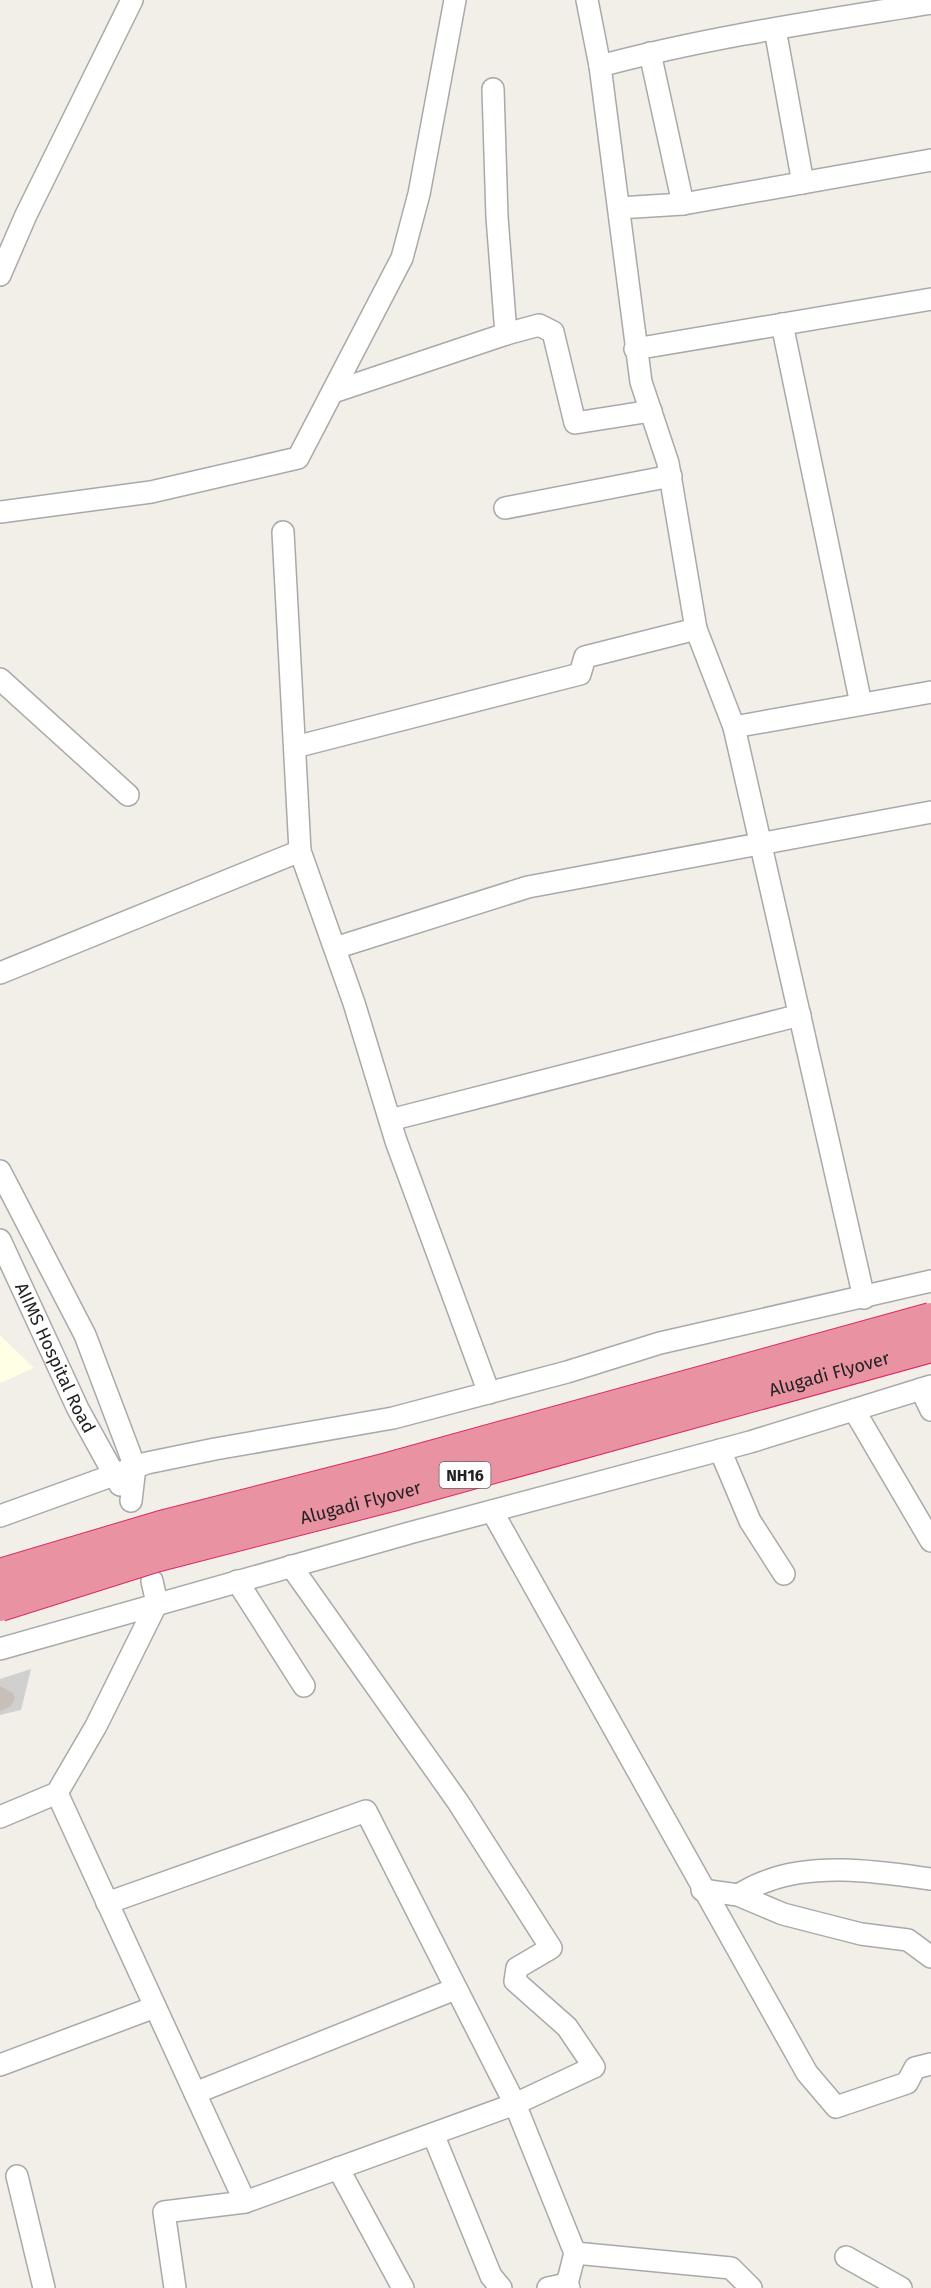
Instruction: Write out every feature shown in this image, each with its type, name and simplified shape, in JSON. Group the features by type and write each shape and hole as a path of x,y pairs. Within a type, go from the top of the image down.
{"highway":[{"name":"Alugadi Flyover","path":"0,1575 161,1527 384,1470 931,1319"},
{"name":"Alugadi Flyover","path":"0,1605 155,1556 396,1494 931,1346"}],"street":[{"path":"0,275 26,215 132,0"},
{"path":"0,512 151,492 298,458 402,258 419,194 455,0"},
{"path":"587,0 600,66 641,382 671,476 696,629 734,727 864,1298"},
{"path":"600,66 650,53 775,29 931,3"},
{"path":"775,29 803,183"},
{"path":"650,53 683,204"},
{"path":"493,88 497,217 506,334"},
{"path":"619,208 683,204 931,160"},
{"path":"635,349 931,299"},
{"path":"782,324 861,705"},
{"path":"333,392 539,325 553,332 575,423 651,411"},
{"path":"505,508 671,476"},
{"path":"283,532 300,851 335,948 390,1120 489,1393"},
{"path":"295,747 580,674 585,657 696,629"},
{"path":"0,679 128,795"},
{"path":"734,727 931,692"},
{"path":"335,948 528,887 931,812"},
{"path":"0,973 300,851"},
{"path":"390,1120 800,1015"},
{"name":"AIIMS Hospital Road","path":"0,1171 85,1335 108,1401 135,1467 130,1501 112,1474 64,1380 0,1240"},
{"path":"0,1516 135,1467 216,1449 393,1418 567,1372 660,1343 931,1281"},
{"path":"0,1649 157,1603 720,1450 926,1388 931,1410"},
{"path":"854,1410 931,1541"},
{"path":"720,1450 750,1521 784,1574"},
{"path":"492,1511 702,1890 807,2073 836,2107 907,2083 915,2068 931,2064"},
{"path":"175,2288 164,2212 245,2202 515,2104 594,2067 567,2027 515,1981 517,1968 551,1948 458,1802 291,1566"},
{"path":"0,1817 57,1793 96,1726 157,1603 152,1581"},
{"path":"237,1581 304,1686"},
{"path":"57,1793 245,2202"},
{"path":"108,1903 366,1811 515,2104 575,2253 561,2287"},
{"path":"738,1895 767,1880 817,1871 895,1874 931,1879"},
{"path":"702,1890 738,1895 783,1914 861,1934 908,1940 931,1957"},
{"path":"195,2093 455,1989"},
{"path":"0,2065 155,2007"},
{"path":"433,2134 491,2276 501,2288"},
{"path":"338,2168 403,2288"},
{"path":"17,2176 44,2288"},
{"path":"575,2253 731,2268 751,2288"},
{"path":"846,2257 901,2288"}],"shaded area":[{"path":"0,1335 34,1368 0,1383"},
{"path":"31,1669 21,1710 0,1715 0,1679"}],"building":[{"path":"0,1686 13,1693 15,1698 11,1706 0,1711"}]}
